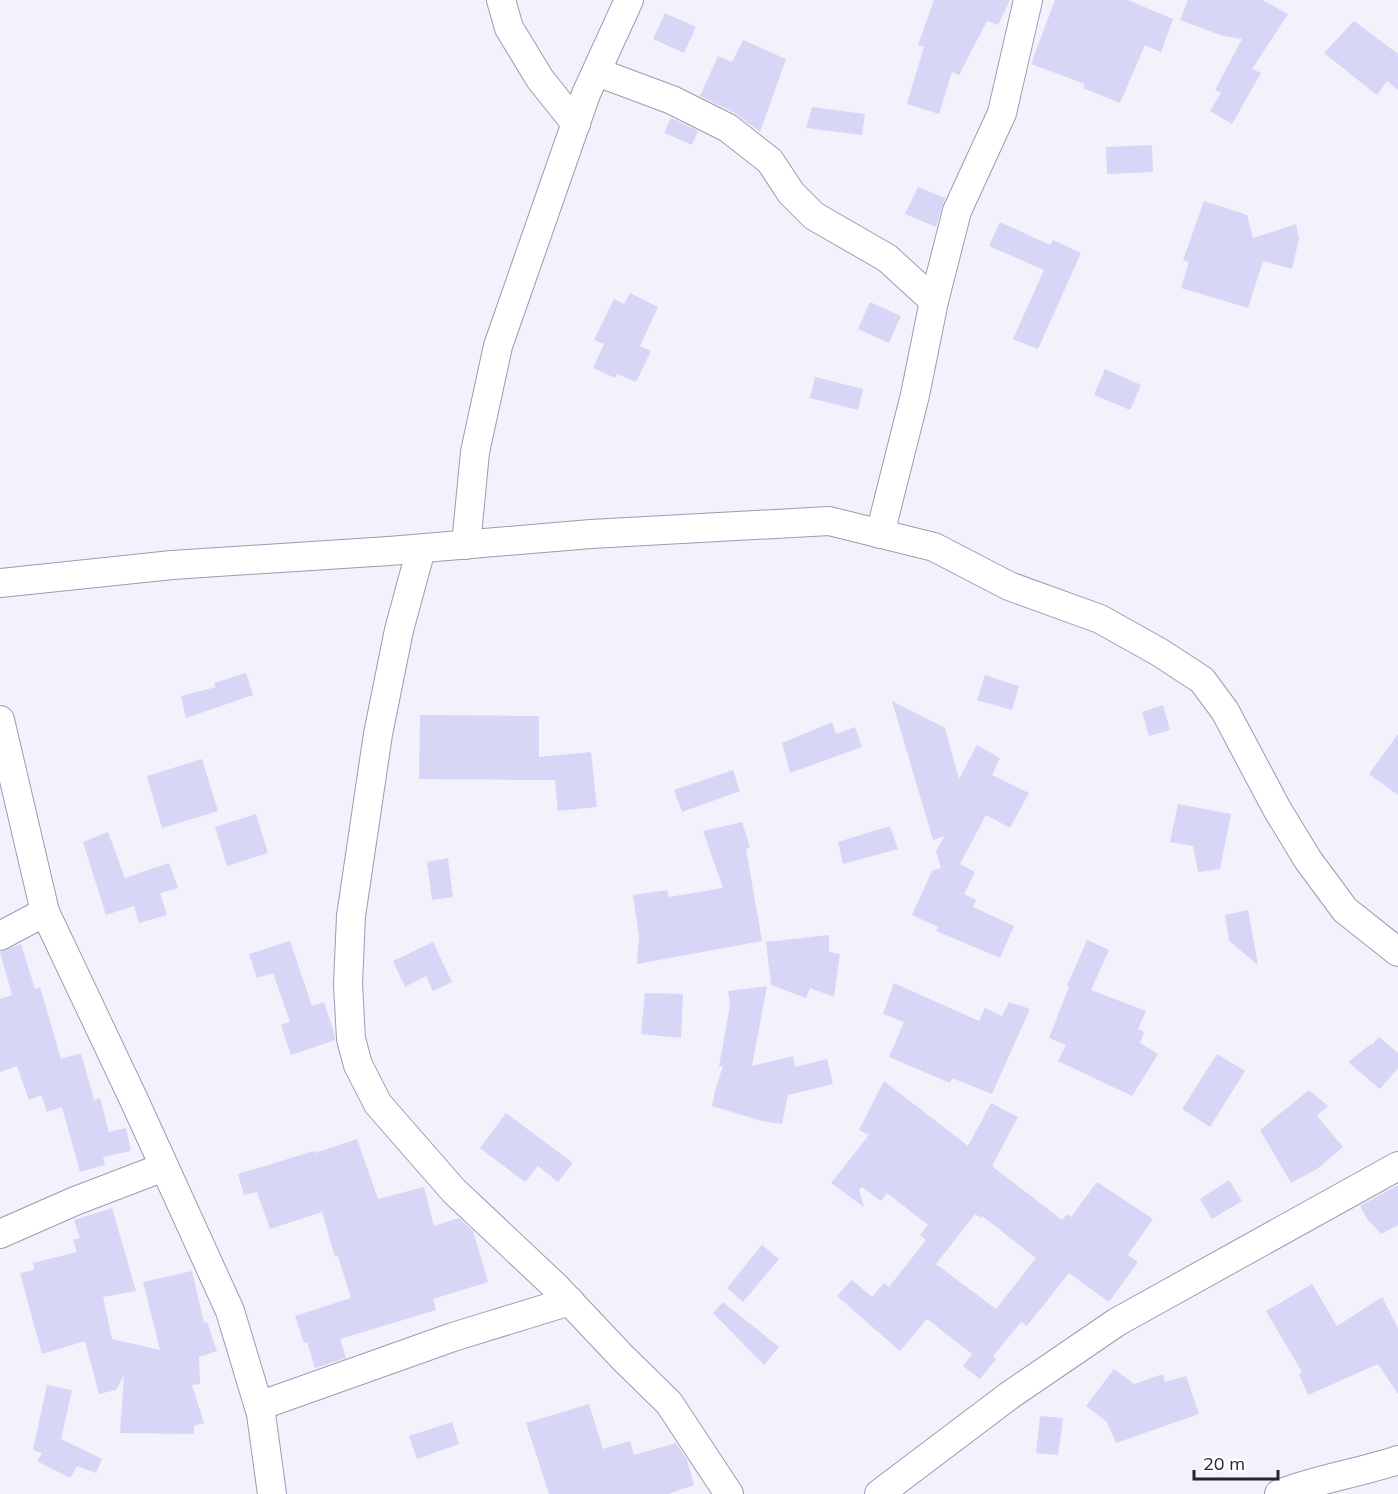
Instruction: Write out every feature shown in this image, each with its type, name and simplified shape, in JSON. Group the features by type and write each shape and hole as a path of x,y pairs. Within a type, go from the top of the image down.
{"street":[{"path":"501,0 509,28 540,79 576,124"},
{"path":"466,544 475,452 498,346 576,124 629,0"},
{"path":"880,534 915,395 934,301 957,211 1002,113 1028,0"},
{"path":"597,72 672,100 728,129 770,161 791,193 814,216 887,258 934,301"},
{"path":"0,583 172,565 420,549 591,534 829,521 934,547 1009,586 1101,619 1159,652 1202,681 1225,711 1277,809 1308,860 1345,910 1398,952"},
{"path":"420,549 399,630 378,734 351,916 348,984 351,1039 358,1065 378,1104 454,1191 570,1301 669,1403 729,1494"},
{"path":"0,720 45,912 230,1311 259,1406 272,1494"},
{"path":"0,936 45,912"},
{"path":"879,1494 1010,1395 1117,1322 1398,1166"},
{"path":"0,1234 75,1201 164,1167"},
{"path":"259,1406 453,1337 570,1301"},
{"path":"1279,1494 1305,1484 1364,1471 1398,1460"}],"building":[{"path":"934,0 1010,0 998,25 987,21 959,75 952,72 939,114 907,104 924,47 918,45"},
{"path":"1055,0 1128,0 1173,19 1161,52 1145,45 1120,103 1083,88 1085,84 1031,64"},
{"path":"1188,0 1262,0 1288,14 1252,69 1261,73 1232,124 1210,111 1221,93 1215,90 1242,39 1223,36 1180,20"},
{"path":"665,13 696,27 684,53 653,39"},
{"path":"1354,21 1398,54 1398,90 1387,81 1377,95 1324,53"},
{"path":"743,40 786,59 760,132 735,113 700,96 718,56 732,62"},
{"path":"812,107 865,114 862,135 806,128"},
{"path":"671,118 698,131 692,145 664,133"},
{"path":"1152,145 1153,172 1107,174 1106,147"},
{"path":"918,187 945,198 936,227 905,214"},
{"path":"1204,201 1247,215 1253,238 1296,224 1299,239 1292,269 1263,261 1248,308 1181,288 1189,262 1183,260"},
{"path":"1000,222 1050,245 1053,240 1081,253 1038,349 1013,339 1044,270 989,246"},
{"path":"630,293 658,307 640,346 651,351 636,382 617,374 615,378 593,368 604,344 594,340 614,299 624,304"},
{"path":"870,302 901,316 889,343 858,329"},
{"path":"1105,369 1141,385 1130,410 1094,395"},
{"path":"815,377 863,389 858,410 810,398"},
{"path":"246,673 253,695 186,718 181,696 216,687 214,683"},
{"path":"985,675 1019,686 1012,710 977,700"},
{"path":"892,701 945,728 959,779 977,745 1000,758 992,775 1029,793 1010,828 986,815 960,864 975,872 964,894 976,900 973,907 1014,926 1000,958 936,931 938,927 912,915 932,871 941,868 936,851 945,836 933,840"},
{"path":"1163,705 1170,730 1149,736 1142,712"},
{"path":"420,715 539,716 539,757 591,752 597,807 558,811 555,780 419,779"},
{"path":"832,722 836,734 855,727 862,747 790,773 782,743"},
{"path":"1398,734 1398,795 1369,774"},
{"path":"202,759 218,811 162,828 147,776"},
{"path":"733,770 740,791 682,812 674,790"},
{"path":"1178,804 1231,814 1220,869 1198,872 1193,846 1170,842"},
{"path":"256,814 268,853 227,866 215,827"},
{"path":"742,822 750,847 746,849 762,941 637,964 639,936 633,895 667,890 669,897 723,888 703,831"},
{"path":"890,826 898,849 843,864 838,842"},
{"path":"108,832 125,878 169,863 178,888 160,893 167,915 139,923 134,906 106,915 83,842"},
{"path":"448,858 453,897 432,900 427,862"},
{"path":"1248,910 1258,965 1229,941 1225,915"},
{"path":"829,935 829,952 840,954 834,997 810,988 806,998 771,985 766,942"},
{"path":"1087,940 1109,950 1091,990 1146,1011 1138,1029 1144,1032 1140,1043 1158,1054 1132,1096 1058,1061 1066,1045 1049,1038 1069,987 1067,986"},
{"path":"290,941 312,1006 324,1002 335,1040 291,1055 281,1025 290,1022 273,973 257,978 249,954"},
{"path":"433,942 452,982 433,991 426,976 405,987 393,961"},
{"path":"21,944 35,989 40,987 61,1059 81,1053 94,1100 100,1098 109,1132 126,1128 131,1151 103,1157 105,1165 80,1172 62,1107 47,1112 41,1095 29,1100 17,1066 0,1072 0,999 12,995 0,952"},
{"path":"894,983 979,1021 985,1008 1002,1016 1009,1002 1030,1009 992,1094 952,1078 950,1083 889,1057 904,1022 883,1014"},
{"path":"767,986 752,1066 793,1056 795,1067 827,1059 833,1084 788,1095 782,1124 762,1121 712,1106 723,1066 719,1066 730,1006 728,991"},
{"path":"645,993 683,994 681,1038 641,1034"},
{"path":"1379,1037 1398,1053 1398,1068 1380,1089 1348,1062 1372,1045"},
{"path":"1217,1054 1245,1071 1210,1127 1182,1109"},
{"path":"884,1081 968,1146 991,1103 1018,1117 992,1166 1062,1220 1067,1214 1071,1217 1097,1182 1153,1219 1128,1255 1138,1262 1109,1302 1069,1273 1027,1326 1021,1322 993,1356 996,1359 980,1379 963,1366 972,1354 927,1319 900,1351 837,1296 852,1280 872,1297 884,1283 889,1287 926,1240 920,1235 928,1225 887,1193 881,1201 862,1187 859,1190 864,1207 831,1183 869,1135 859,1130","holes":["975,1214 981,1218 982,1216 1036,1258 996,1309 936,1264"]},
{"path":"1309,1090 1328,1106 1317,1116 1343,1147 1317,1169 1291,1183 1260,1130"},
{"path":"506,1113 573,1163 558,1182 538,1166 525,1182 480,1148"},
{"path":"357,1139 378,1199 424,1187 434,1226 459,1218 473,1231 488,1282 433,1299 436,1310 340,1339 346,1358 315,1368 307,1342 304,1343 295,1316 351,1298 338,1256 335,1257 322,1212 270,1229 257,1192 244,1195 238,1174"},
{"path":"1229,1180 1242,1201 1212,1219 1200,1199"},
{"path":"1398,1185 1398,1225 1381,1234 1367,1219 1360,1206"},
{"path":"112,1208 136,1291 103,1297 112,1339 160,1350 143,1282 192,1271 204,1323 207,1322 217,1351 199,1357 200,1384 192,1385 204,1423 194,1426 194,1434 120,1433 124,1375 116,1390 99,1394 85,1341 42,1354 20,1273 34,1270 33,1263 77,1252 73,1240 80,1238 74,1220"},
{"path":"762,1245 779,1259 743,1302 727,1288"},
{"path":"1312,1284 1337,1326 1382,1297 1398,1328 1398,1394 1378,1364 1308,1395 1299,1374 1302,1372 1266,1311"},
{"path":"723,1302 779,1347 764,1365 713,1313"},
{"path":"1114,1369 1134,1384 1163,1374 1165,1382 1186,1376 1199,1414 1116,1443 1107,1422 1086,1406"},
{"path":"47,1385 72,1390 61,1439 102,1459 96,1473 77,1466 70,1478 37,1461 42,1453 33,1450"},
{"path":"589,1404 603,1449 630,1441 634,1455 676,1443 687,1460 694,1485 668,1494 549,1494 526,1423"},
{"path":"1040,1416 1063,1418 1058,1455 1036,1453"},
{"path":"452,1422 459,1444 417,1459 409,1436"}]}
